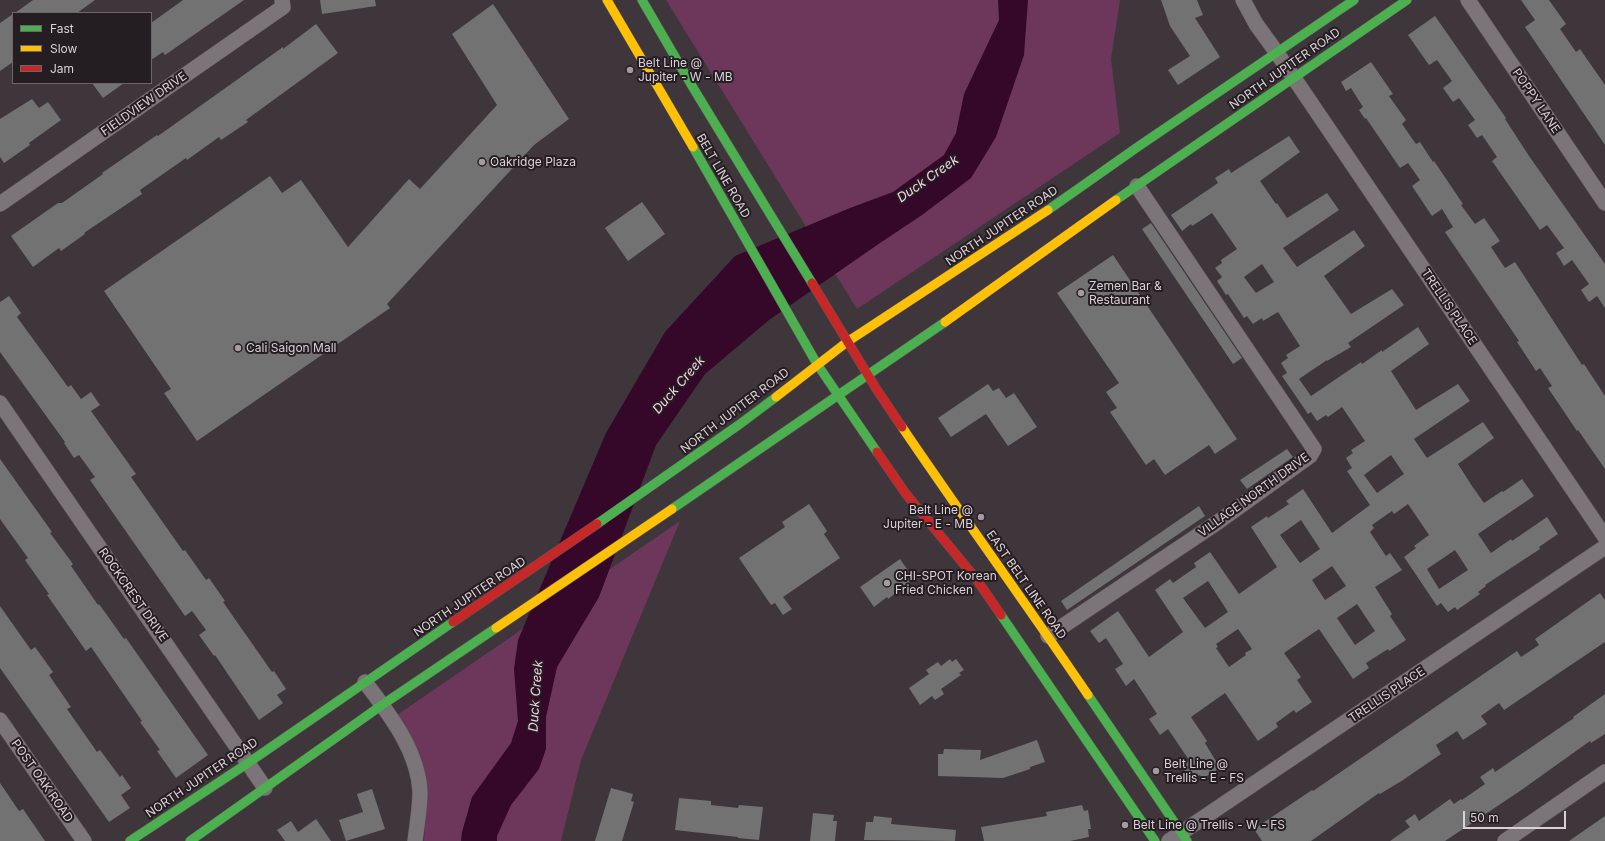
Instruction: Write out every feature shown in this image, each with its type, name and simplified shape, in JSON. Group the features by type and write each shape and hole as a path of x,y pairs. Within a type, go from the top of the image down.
{"main road":[{"name":"BELT LINE ROAD","path":"607,0 817,364"},
{"name":"BELT LINE ROAD","path":"642,0 848,342"},
{"name":"NORTH JUPITER ROAD","path":"130,841 248,763 365,682 526,574 726,434 848,342 1079,193 1354,0"},
{"name":"NORTH JUPITER ROAD","path":"190,841 382,705 677,506 838,396 867,374 1000,285 1092,212 1137,186 1407,0"},
{"name":"EAST BELT LINE ROAD","path":"848,342 919,454 1048,636 1179,839"},
{"path":"817,364 906,494 977,580 1155,841"}],"street":[{"name":"FIELDVIEW DRIVE","path":"0,204 283,7 282,0"},
{"name":"TRELLIS PLACE","path":"1243,0 1256,24 1278,52 1605,537"},
{"name":"POPPY LANE","path":"1468,0 1605,202"},
{"name":"VILLAGE NORTH DRIVE","path":"1048,636 1218,522 1310,456 1314,449 1137,186"},
{"name":"ROCKCREST DRIVE","path":"0,403 265,788"},
{"name":"TRELLIS PLACE","path":"1179,839 1605,547"},
{"path":"365,682 401,734 408,747 417,773 420,792 416,841"},
{"name":"POST OAK ROAD","path":"0,720 84,841"},
{"path":"1505,841 1605,772"}],"shaded area":[{"path":"666,0 1120,0 1111,59 1120,133 857,309"},
{"path":"680,521 581,760 561,841 424,841 427,791 422,762 397,715"}],"water":[{"name":"Duck Creek","path":"998,0 1028,0 1024,55 996,137 971,178 922,215 769,320 705,374 656,445 599,597 557,667 546,717 546,749 539,769 511,805 497,836 497,841 461,841 462,832 472,797 511,743 518,721 514,669 518,640 606,433 665,332 735,256 850,208 893,192 944,155 956,133 964,94 999,20"}],"building":[{"path":"33,0 95,0 78,12 16,12"},
{"path":"183,0 244,0 165,55 163,52 152,59 152,22"},
{"path":"320,0 375,0 376,6 322,14"},
{"path":"1161,0 1197,0 1203,15 1195,18 1220,57 1178,85 1168,70 1190,56 1170,26"},
{"path":"1521,0 1549,0 1566,24 1560,29 1576,52 1580,49 1605,85 1605,145 1525,27 1535,20"},
{"name":"Cali Saigon Mall","path":"493,4 569,119 534,145 387,304 390,308 197,441 164,393 171,389 104,291 270,176 282,193 301,180 348,247 409,179 420,189 497,105 452,34"},
{"path":"12,15 12,63 0,71 0,23"},
{"path":"1435,16 1506,118 1505,119 1529,156 1605,264 1605,308 1597,296 1589,302 1581,290 1589,284 1572,260 1564,266 1556,253 1564,248 1547,225 1540,230 1492,161 1497,157 1482,135 1477,138 1468,125 1475,120 1459,98 1453,102 1443,88 1452,81 1437,60 1429,65 1408,35"},
{"path":"316,24 338,53 246,120 248,122 221,140 219,137 187,160 186,158 140,190 142,194 84,233 85,234 61,251 59,248 33,267 11,236 58,203 62,203 103,174 102,173 157,135 158,136 283,47 283,49"},
{"path":"1371,62 1393,94 1389,96 1406,120 1402,124 1416,144 1420,142 1475,224 1484,218 1500,241 1491,247 1505,268 1515,262 1582,365 1584,364 1605,396 1605,469 1548,388 1552,386 1540,368 1536,371 1517,342 1519,341 1445,232 1453,227 1442,209 1432,216 1412,186 1420,180 1408,163 1400,168 1359,110 1363,107 1351,88 1346,91 1341,82"},
{"path":"93,84 123,84 103,98"},
{"path":"32,99 39,108 48,102 61,120 29,143 30,145 4,163 0,157 0,119"},
{"path":"1289,136 1300,152 1260,181 1287,218 1327,193 1339,210 1283,248 1297,267 1354,230 1365,246 1324,276 1351,314 1392,289 1404,305 1348,343 1351,347 1327,360 1299,379 1311,396 1361,362 1362,364 1382,350 1382,352 1418,327 1429,344 1391,371 1416,410 1458,384 1470,401 1414,439 1427,458 1483,422 1494,438 1458,464 1472,486 1484,503 1522,479 1534,496 1478,534 1491,553 1511,539 1512,541 1547,517 1558,534 1539,547 1540,549 1485,585 1486,586 1478,592 1480,594 1457,610 1455,607 1448,612 1441,603 1437,606 1404,557 1416,548 1414,546 1429,535 1408,504 1394,514 1392,511 1372,525 1374,528 1370,532 1386,556 1390,553 1402,570 1375,587 1392,614 1390,616 1406,640 1366,663 1369,668 1353,679 1319,629 1284,653 1301,677 1297,680 1312,702 1296,713 1294,710 1276,723 1278,727 1258,741 1225,693 1191,717 1207,741 1205,743 1220,768 1202,779 1200,775 1191,780 1181,765 1189,760 1168,729 1160,735 1149,719 1157,714 1134,679 1126,686 1115,669 1123,664 1106,638 1099,643 1090,631 1118,611 1149,657 1183,632 1155,590 1170,579 1173,583 1196,567 1194,563 1210,552 1239,594 1277,567 1251,527 1289,504 1286,501 1303,489 1332,533 1370,505 1347,471 1352,468 1346,458 1353,453 1351,450 1365,441 1342,407 1328,417 1326,415 1317,421 1311,412 1308,414 1282,376 1287,373 1281,363 1288,358 1286,355 1300,346 1278,312 1263,321 1262,318 1253,324 1247,316 1244,318 1228,294 1226,295 1217,281 1222,277 1215,268 1222,263 1221,260 1237,249 1212,213 1192,226 1191,224 1182,231 1171,215 1218,183 1215,178 1229,169 1231,173","holes":["1262,264 1274,282 1256,293 1244,277","1391,455 1404,474 1377,493 1364,475","1301,520 1320,549 1300,563 1280,535","1455,550 1468,570 1439,589 1427,569","1332,566 1346,586 1325,600 1312,580","1208,581 1228,612 1205,628 1183,598","1357,604 1375,631 1355,645 1337,618","1238,629 1252,649 1229,667 1216,648 1218,647 1216,644"]},
{"path":"642,202 665,234 628,261 605,228"},
{"path":"1151,223 1242,358 1233,364 1142,229"},
{"path":"1113,255 1237,439 1215,454 1209,445 1165,475 1154,459 1146,465 1110,412 1117,408 1106,392 1119,383 1057,293"},
{"path":"9,296 21,313 17,317 68,387 71,385 81,399 91,392 100,405 91,411 136,474 131,477 183,551 185,550 206,580 209,578 225,601 223,602 272,672 274,671 286,689 277,695 283,703 259,720 215,655 214,656 199,635 206,630 192,611 185,616 90,480 95,477 79,455 74,458 64,443 65,442 0,352 0,302"},
{"path":"988,384 993,391 999,388 1006,398 1014,393 1037,427 1008,446 986,414 951,437 938,418"},
{"path":"1287,449 1293,457 1247,489 1240,480"},
{"path":"0,459 52,532 50,533 73,564 71,566 98,605 99,604 124,639 126,638 208,755 176,778 157,751 160,750 140,722 142,721 91,647 86,651 47,595 49,594 25,560 28,558 0,519"},
{"path":"809,504 827,531 824,534 840,558 783,597 792,609 783,615 775,603 771,605 739,558 785,527 782,522"},
{"path":"1199,506 1205,516 1067,610 1061,601"},
{"name":"CHI-SPOT Korean Fried Chicken","path":"900,559 914,579 888,599 887,597 874,607 860,587"},
{"path":"1600,593 1605,600 1605,642 1504,710 1499,703 1481,716 1487,724 1463,740 1457,731 1436,745 1441,754 1403,780 1380,794 1379,793 1311,841 1262,841 1254,829 1312,790 1313,791 1517,651 1521,657 1539,645 1535,639"},
{"path":"0,606 31,650 35,647 53,672 49,675 71,707 67,709 97,752 100,750 120,777 122,775 131,788 121,795 130,808 109,822 0,668"},
{"path":"950,659 952,662 956,659 964,670 959,673 961,675 941,689 944,694 935,700 932,696 920,705 909,688 929,674 926,670 938,662 941,666"},
{"path":"1605,694 1605,734 1591,743 1590,741 1520,791 1445,841 1390,841 1410,827 1405,821 1415,814 1419,821 1450,799 1454,804 1461,799 1462,800 1485,784 1480,777 1493,768 1495,772 1574,718 1573,717"},
{"path":"1037,740 1045,762 1030,767 1030,769 1003,778 938,776 938,754 943,754 944,749 981,750 980,760"},
{"path":"0,783 19,811 23,809 45,841 0,841"},
{"path":"611,788 633,794 631,801 634,802 622,841 595,841"},
{"path":"372,789 385,829 346,841 339,820 363,812 357,794"},
{"path":"679,798 711,801 711,805 738,808 739,805 763,807 759,840 675,830"},
{"path":"1082,805 1084,811 1088,810 1091,829 1088,829 1089,837 1070,841 984,841 981,827 1047,816 1046,812"},
{"path":"813,813 834,815 833,821 837,821 835,841 810,841"},
{"path":"874,816 892,818 891,824 956,830 955,841 864,840 866,822 873,822"},
{"path":"1605,816 1605,841 1569,841"},
{"path":"316,819 331,841 285,841 277,830 291,821 298,832"}],"traffic: fast":[{"path":"642,0 692,86 812,283"},
{"path":"1048,210 1139,146 1354,0"},
{"path":"1116,200 1407,0"},
{"path":"693,147 817,364 877,452"},
{"path":"672,509 945,322"},
{"path":"597,524 776,397"},
{"path":"1001,615 1155,841"},
{"path":"130,841 248,763 453,622"},
{"path":"190,841 382,705 496,628"},
{"path":"1088,695 1187,841"}],"traffic: slow":[{"path":"607,0 693,147"},
{"path":"945,322 1116,200"},
{"path":"776,397 847,342 1048,210"},
{"path":"902,427 1088,695"},
{"path":"496,628 672,509"}],"traffic: jam":[{"path":"812,283 877,390 902,427"},
{"path":"877,452 906,494 977,580 1001,615"},
{"path":"453,622 597,524"}],"place":[{"name":"Belt Line @ Jupiter - W - MB","path":"630,70"},
{"name":"Oakridge Plaza","path":"482,162"},
{"name":"Zemen Bar & Restaurant","path":"1081,293"},
{"name":"Cali Saigon Mall","path":"238,348"},
{"name":"Belt Line @ Jupiter - E - MB","path":"981,517"},
{"name":"CHI-SPOT Korean Fried Chicken","path":"887,583"},
{"name":"Belt Line @ Trellis - E - FS","path":"1156,771"},
{"name":"Belt Line @ Trellis - W - FS","path":"1125,825"}]}
